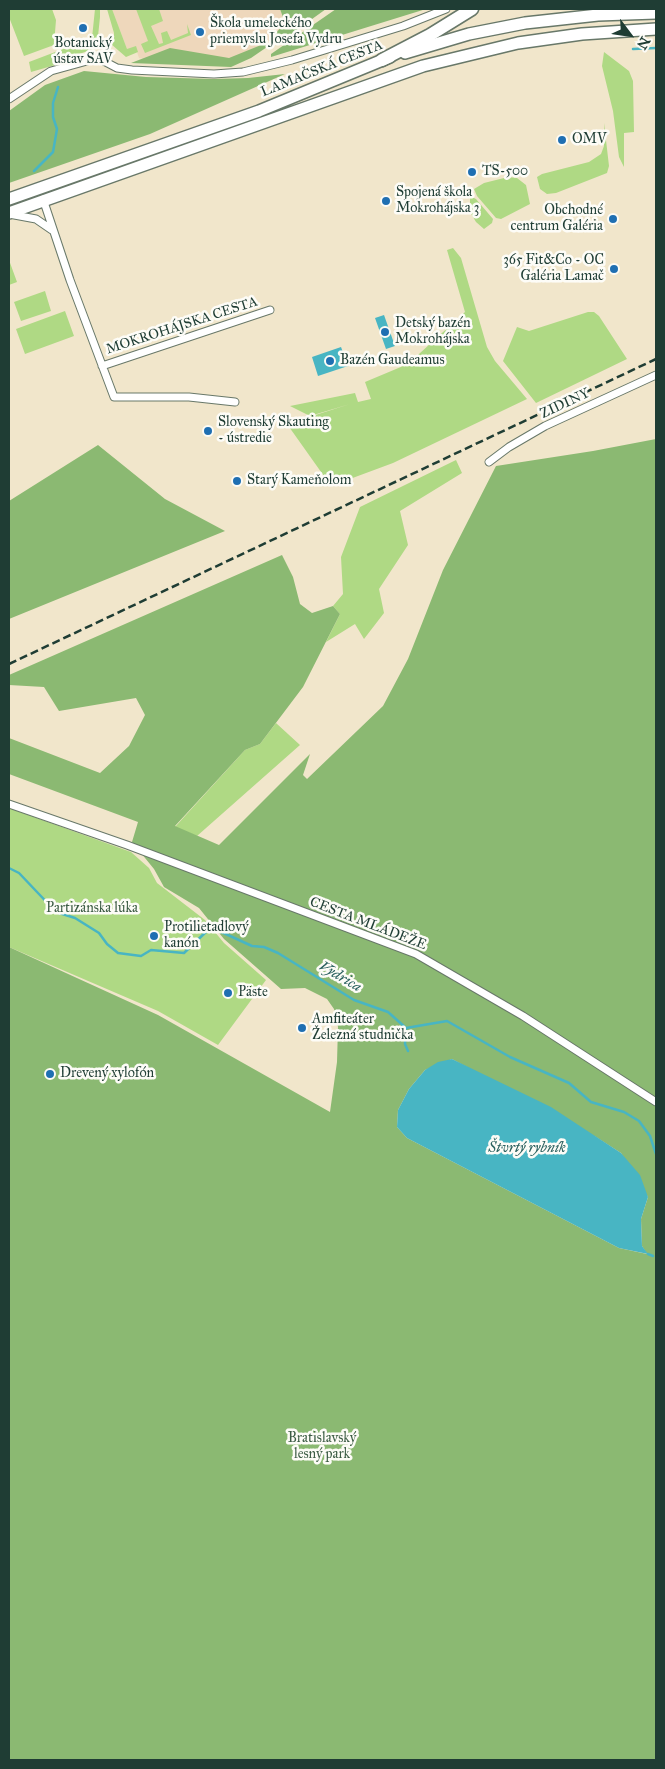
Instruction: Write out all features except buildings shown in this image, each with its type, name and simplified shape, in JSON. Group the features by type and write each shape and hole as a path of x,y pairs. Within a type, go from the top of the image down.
{"highway":[{"path":"382,60 430,35 472,9"}],"main road":[{"name":"LAMAČSKÁ CESTA","path":"9,199 259,111 382,60 448,39 489,29 574,17 656,13"},
{"name":"LAMAČSKÁ CESTA","path":"9,213 43,199 423,66 518,43 582,34 656,29"},
{"path":"33,190 38,192 43,199"}],"street":[{"path":"9,99 51,71 98,58 117,68 132,70 214,74 243,72 292,60 393,29 446,9"},
{"name":"MOKROHÁJSKA CESTA","path":"43,199 114,397 189,397 235,402"},
{"path":"9,213 38,220 54,233"},
{"name":"MOKROHÁJSKA CESTA","path":"102,366 270,310"},
{"name":"ZIDINY","path":"489,462 509,447 545,426 656,375"},
{"name":"CESTA MLÁDEŽE","path":"9,804 133,848 416,954 522,1016 656,1102"}],"shaded area":[{"name":"Škola umeleckého priemyslu Josefa Vydru","path":"112,9 280,9 285,23 272,41 231,63 144,59 139,58 137,52 127,49"}],"green space":[{"path":"9,9 52,9 56,20 54,45 24,56 9,17"},
{"path":"95,9 100,9 97,46 71,57 69,61 31,72 29,62 92,38"},
{"path":"107,9 112,9 127,49 136,46 138,52 126,57 111,44 114,41 114,33"},
{"path":"136,9 159,9 163,21 151,26 159,44 163,43 161,33 167,31 171,40 188,33 187,24 191,35 145,53 141,44 148,41"},
{"path":"280,9 326,9 287,37 278,40 275,34 285,23"},
{"path":"336,9 426,9 271,57 271,54"},
{"path":"266,43 268,44 267,47 251,58 231,67 131,63 170,48 229,58"},
{"path":"604,52 629,71 633,81 634,132 624,133 624,167 619,157 613,111 602,66"},
{"path":"84,71 146,77 214,79 285,74 150,134 9,183 9,111 45,85"},
{"path":"604,123 609,166 607,173 556,193 547,194 540,189 537,177 542,174 589,162 601,154 604,146"},
{"path":"508,177 517,178 526,185 530,204 501,219 496,218 477,196 474,189 484,183"},
{"path":"470,196 476,199 493,219 492,223 484,229 476,222 470,212"},
{"path":"453,248 461,258 487,347 495,361 527,399 393,463 331,486 287,424 350,404 310,416 290,406 355,393 358,402 371,399 365,382 408,364 465,312 447,250"},
{"path":"9,260 17,282 9,285"},
{"path":"45,291 51,311 21,321 14,302"},
{"path":"65,311 74,336 25,354 16,329"},
{"path":"588,312 594,312 599,316 627,359 536,403 503,361 517,327 529,331"},
{"name":"Bratislavský lesný park","path":"656,439 656,1760 9,1760 9,947 158,1015 330,1112 337,1062 338,1027 334,1009 327,999 305,988 281,989 224,939 199,908 164,887 154,869 132,842 138,822 9,774 9,738 100,773 129,746 145,715 136,698 59,711 44,687 9,685 9,675 282,555 293,577 300,604 312,613 333,606 340,614 303,687 260,744 245,750 175,826 219,845 310,754 303,775 307,779 383,706 408,659 443,570 496,466","holes":["452,1059 596,1137 621,1153 648,1197 641,1219 642,1246 647,1254 619,1248 407,1138 397,1127 398,1110 409,1089 425,1070"]},
{"path":"98,445 165,499 225,531 9,619 9,501"},
{"path":"456,460 462,473 400,511 408,545 379,589 384,613 364,639 355,624 326,642 340,614 333,606 343,594 341,557 360,507"},
{"path":"276,723 300,745 197,836 175,827 245,750 260,744"},
{"name":"Partizánska lúka","path":"9,808 131,852 149,868 157,883 205,920 224,943 266,980 218,1045 158,1011 9,947"}],"water":[{"name":"Detský bazén Mokrohájska","path":"384,315 395,346 386,349 375,318"},
{"name":"Bazén Gaudeamus","path":"341,347 348,366 318,376 312,357"},
{"name":"Štvrtý rybník","path":"452,1059 551,1107 621,1153 640,1175 648,1197 641,1219 642,1246 648,1254 619,1248 407,1138 397,1127 398,1110 409,1089 425,1070 438,1062"}],"waterway":[{"path":"633,49 656,48"},
{"path":"34,171 53,152 57,129 53,117 53,103 58,87"},
{"name":"Vydrica","path":"9,868 19,873 56,912 75,918 99,933 107,944 118,953 141,956 151,950 184,953 208,930 217,930 252,946 264,947 278,953 354,1000 388,1012 406,1028 447,1021 510,1057 569,1083 591,1102 624,1112 639,1121 650,1136 656,1154"},
{"path":"406,1028 405,1044 408,1051"},
{"path":"648,1254 653,1256"}],"railway":[{"path":"9,664 656,359"}],"place":[{"name":"Botanický ústav SAV","path":"83,28"},
{"name":"Škola umeleckého priemyslu Josefa Vydru","path":"200,32"},
{"name":"OMV","path":"562,140"},
{"name":"TS-500","path":"472,172"},
{"name":"Spojená škola Mokrohájska 3","path":"386,201"},
{"name":"Obchodné centrum Galéria","path":"613,219"},
{"name":"365 Fit&Co - OC Galéria Lamač","path":"614,269"},
{"name":"Detský bazén Mokrohájska","path":"385,332"},
{"name":"Bazén Gaudeamus","path":"330,361"},
{"name":"Slovenský Skauting - ústredie","path":"208,431"},
{"name":"Starý Kameňolom","path":"237,481"},
{"name":"Protilietadlový kanón","path":"154,936"},
{"name":"Päste","path":"228,993"},
{"name":"Amfiteáter Železná studnička","path":"302,1028"},
{"name":"Drevený xylofón","path":"50,1074"}]}
